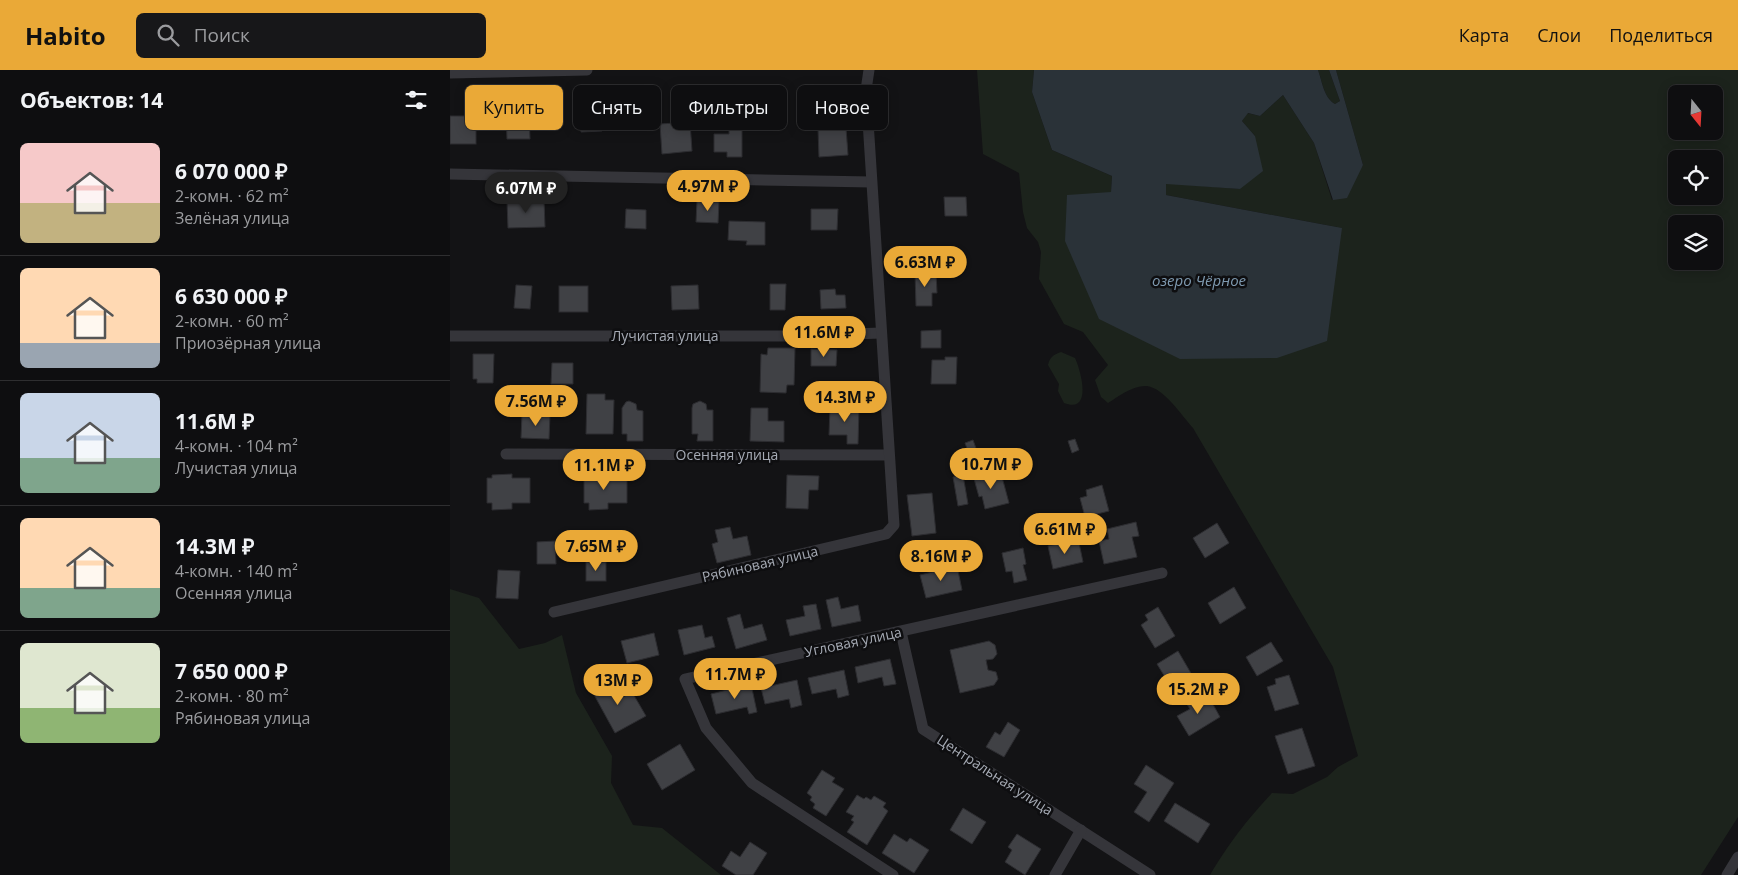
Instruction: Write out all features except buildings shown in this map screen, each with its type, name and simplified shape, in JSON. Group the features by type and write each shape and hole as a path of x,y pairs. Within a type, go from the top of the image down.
{"street":[{"path":"450,73 587,70"},
{"name":"Рябиновая улица","path":"554,612 886,534 894,525 871,182 866,90 869,70"},
{"path":"450,174 871,182"},
{"name":"Лучистая улица","path":"450,336 794,336 881,333"},
{"name":"Осенняя улица","path":"506,454 888,455"},
{"name":"Угловая улица","path":"893,875 752,783 706,728 685,679 1162,574"},
{"name":"Центральная улица","path":"901,632 923,728 1150,875"},
{"path":"1055,875 1081,830"},
{"path":"1727,875 1738,858"}],"shaded area":[{"path":"977,70 1034,70 1032,92 1052,150 1112,176 1111,192 1342,228 1166,195 1166,183 1240,189 1255,136 1242,121 1247,113 1260,116 1283,95 1314,143 1332,200 1363,165 1336,70 1738,70 1738,817 1701,875 1210,875 1238,832 1272,793 1293,794 1327,777 1338,767 1358,756 1333,667 1193,428 1166,397 1153,388 1142,386 1131,389 1108,403 1101,397 1095,380 1108,365 1083,332 1064,324 1039,279 1041,252 1038,242 1027,228 1023,212 1019,173 983,154"},
{"path":"1318,70 1329,70 1340,101 1335,104 1328,98"},
{"path":"1061,352 1075,358 1080,372 1083,390 1082,397 1079,402 1073,405 1064,403 1058,391 1059,384 1048,365 1052,357"},
{"path":"450,589 479,598 519,649 545,643 562,635 576,693 612,756 611,783 633,825 662,828 721,875 450,875"}],"water":[{"name":"озеро Чёрное","path":"1034,70 1318,70 1328,98 1335,104 1340,101 1329,70 1336,70 1363,165 1347,198 1333,200 1314,143 1283,95 1260,116 1248,113 1242,121 1255,136 1263,171 1240,189 1166,184 1166,195 1342,228 1327,341 1277,358 1180,359 1099,319 1065,241 1067,195 1111,192 1112,176 1052,150 1032,92"}]}
